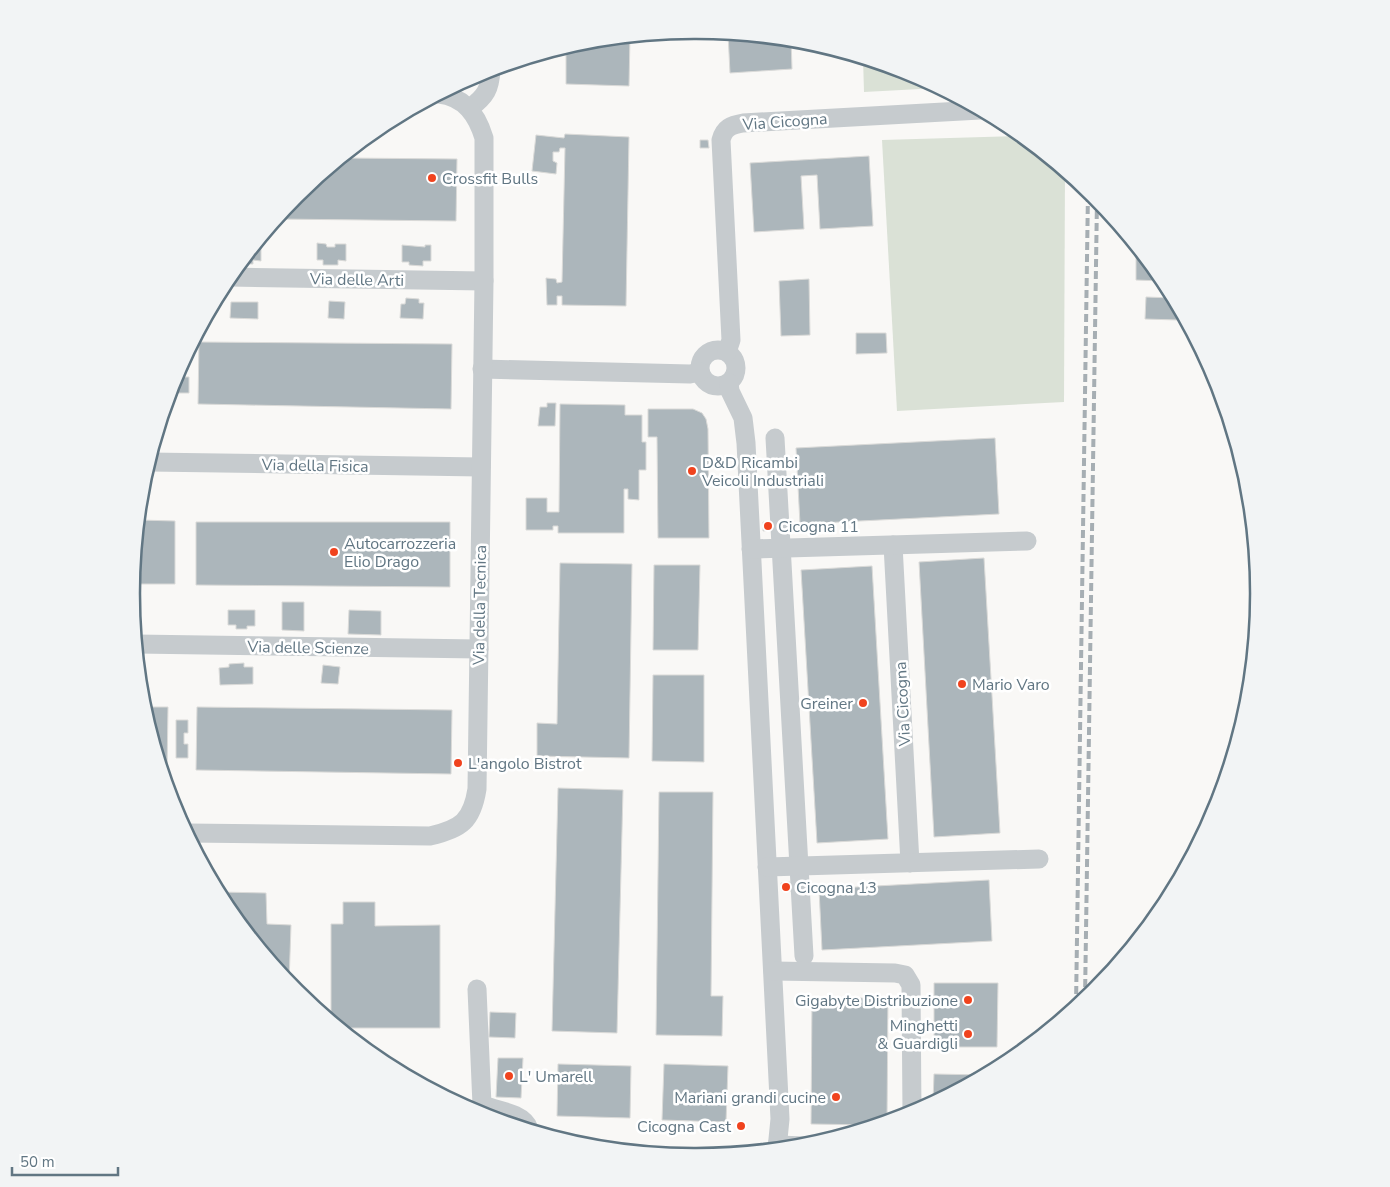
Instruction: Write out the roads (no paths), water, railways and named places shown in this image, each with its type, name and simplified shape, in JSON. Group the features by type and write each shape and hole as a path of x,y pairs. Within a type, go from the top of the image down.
{"street":[{"path":"449,96 456,98 470,108 479,102 486,93 490,78"},
{"name":"Via della Tecnica","path":"195,834 430,836 454,829 465,822 472,812 477,789 484,281 484,138 480,123 470,108"},
{"name":"Via Cicogna","path":"729,383 733,379 736,367 732,356 727,352 731,340 721,140 726,129 743,122 968,111"},
{"name":"Via delle Arti","path":"240,277 484,281"},
{"path":"727,352 715,350 705,356 701,360 700,372 702,378 711,386 724,386 729,383 730,391 743,418 773,971 780,1119 778,1142"},
{"path":"482,369 690,374 700,372"},
{"path":"775,438 804,956"},
{"name":"Via della Fisica","path":"156,462 481,467"},
{"path":"751,549 1027,541"},
{"name":"Via Cicogna","path":"893,545 910,863"},
{"name":"Via delle Scienze","path":"143,644 479,650"},
{"path":"767,867 1039,859"},
{"path":"773,971 895,973 905,975 912,986 912,1104"},
{"path":"476,989 482,1105 518,1116 523,1121"}],"railway":[{"path":"1076,996 1088,202"},
{"path":"1085,988 1097,212"}],"place":[{"name":"Crossfit Bulls","path":"432,178"},
{"name":"D&D Ricambi Veicoli Industriali","path":"692,471"},
{"name":"Cicogna 11","path":"768,526"},
{"name":"Autocarrozzeria Elio Drago","path":"334,552"},
{"name":"Mario Varo","path":"962,684"},
{"name":"Greiner","path":"863,703"},
{"name":"L'angolo Bistrot","path":"458,763"},
{"name":"Cicogna 13","path":"786,887"},
{"name":"Gigabyte Distribuzione","path":"968,1000"},
{"name":"Minghetti & Guardigli","path":"968,1034"},
{"name":"L' Umarell","path":"509,1076"},
{"name":"Mariani grandi cucine","path":"836,1097"},
{"name":"Cicogna Cast","path":"741,1126"}]}
